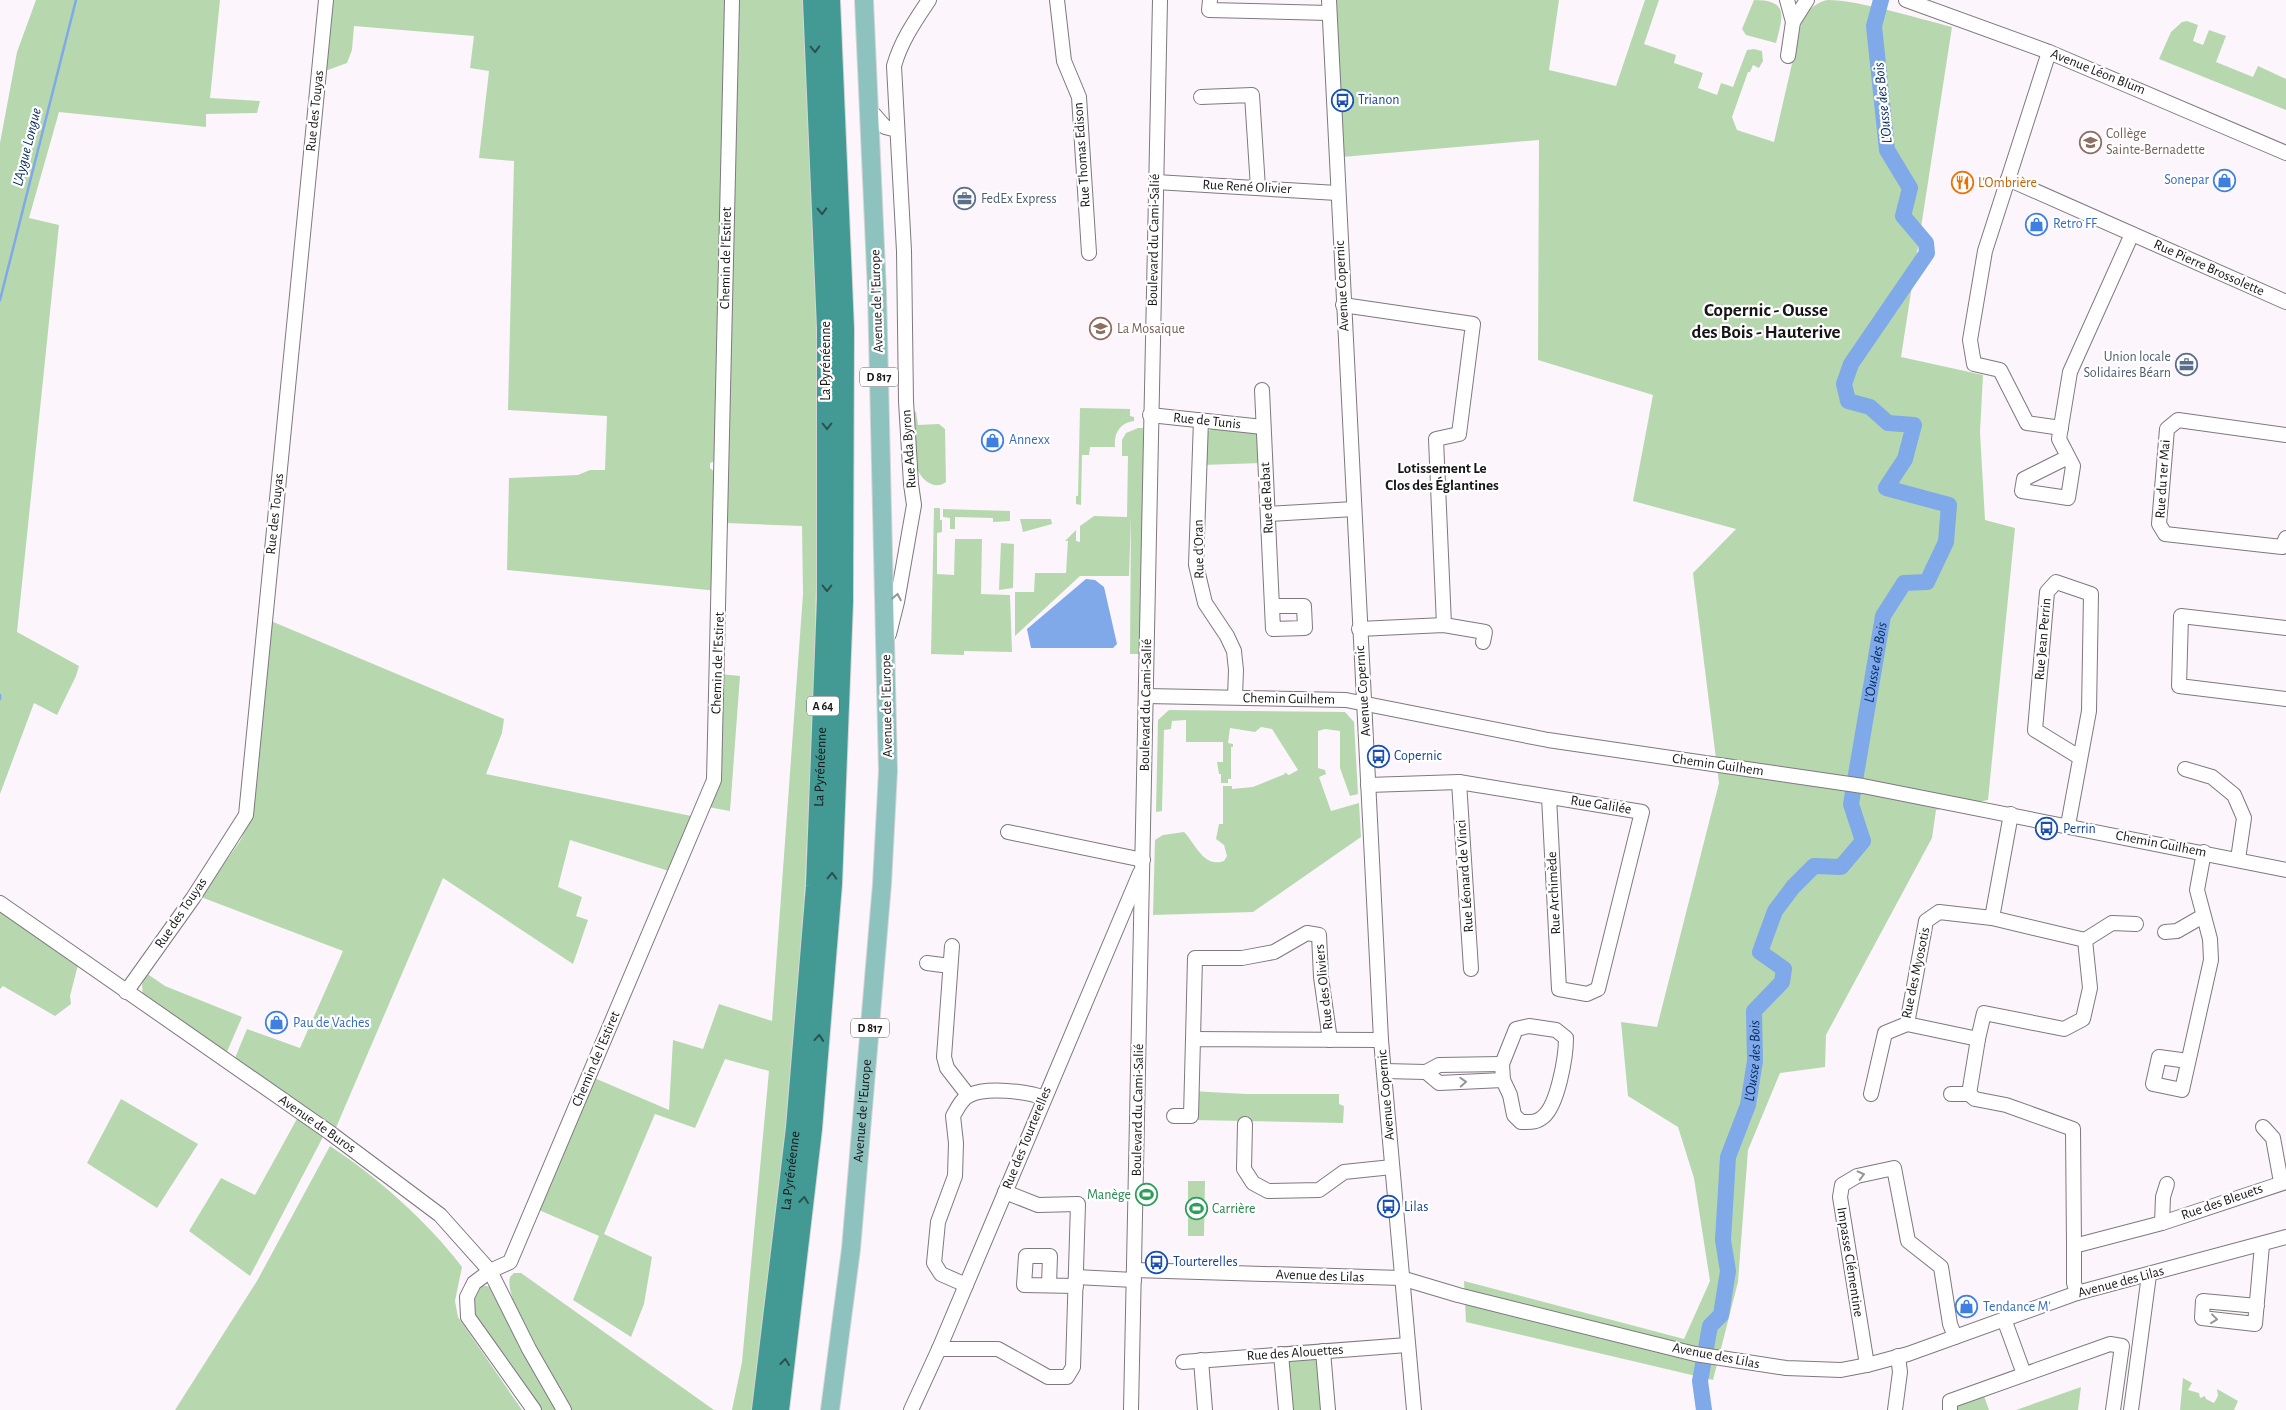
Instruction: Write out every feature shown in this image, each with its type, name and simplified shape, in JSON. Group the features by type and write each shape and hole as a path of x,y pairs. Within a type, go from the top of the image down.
{"highway":[{"name":"La Pyrénéenne","path":"762,1410 796,1128 814,905 827,599 826,328 813,0"},
{"name":"La Pyrénéenne","path":"779,1410 812,1129 830,904 843,602 844,329 830,0"}],"main road":[{"name":"Avenue de l'Europe","path":"830,1410 851,1249 882,884 888,771 877,283 864,0"}],"street":[{"name":"Rue des Touyas","path":"126,992 192,898 246,815 326,0"},
{"name":"Chemin de l'Estiret","path":"534,1410 468,1317 467,1296 474,1283 490,1271 510,1262 714,780 732,0"},
{"name":"Rue Ada Byron","path":"886,644 897,602 914,505 910,484 906,401 904,251 894,66 898,52 909,30 929,0"},
{"name":"Rue Thomas Edison","path":"1057,0 1064,61 1080,97 1089,253"},
{"name":"Boulevard du Cami-Salié","path":"1131,1410 1160,0"},
{"path":"1210,0 1210,10 1329,6"},
{"path":"1787,0 1793,22"},
{"path":"1788,56 1793,22 1800,7 1807,0"},
{"name":"Avenue Léon Blum","path":"1906,0 2048,52 2286,153"},
{"name":"Avenue Copernic","path":"1329,6 1381,1040 1414,1410"},
{"path":"2048,52 1985,251 1970,340 1974,364 2000,370 2028,423 2061,428"},
{"path":"1201,97 1252,95 1258,188"},
{"path":"870,110 885,127 897,130"},
{"name":"Rue Pierre Brossolette","path":"2008,179 2286,302"},
{"name":"Rue René Olivier","path":"1156,182 1338,193"},
{"path":"2068,457 2059,439 2070,372 2132,234"},
{"path":"1343,305 1474,324 1459,434 1436,438 1444,625"},
{"name":"Rue de Rabat","path":"1262,390 1272,606"},
{"name":"Rue de Tunis","path":"1150,415 1263,427"},
{"name":"Rue d'Oran","path":"1201,420 1196,565 1205,603 1227,636 1234,651 1236,670 1234,697"},
{"name":"Rue du 1er Mai","path":"2285,544 2165,534 2159,524 2167,429 2178,420 2286,435"},
{"path":"1268,514 1354,509"},
{"name":"Rue Jean Perrin","path":"2068,825 2079,757 2089,711 2091,594 2056,582 2046,592 2035,730 2079,757"},
{"path":"2286,628 2182,616 2179,686 2286,699"},
{"path":"1359,629 1444,625 1485,632 1483,642"},
{"name":"Chemin Guilhem","path":"1146,696 1346,700 1548,740 1863,786 2204,852 2286,870"},
{"path":"2185,769 2212,777 2234,795 2244,818 2238,859"},
{"name":"Rue Galilée","path":"1368,785 1459,782 1642,812 1598,988 1587,994 1559,989"},
{"name":"Rue Léonard de Vinci","path":"1459,782 1471,969"},
{"name":"Rue Archimède","path":"1549,797 1559,989"},
{"path":"1992,918 2012,814"},
{"path":"1008,832 1143,862"},
{"path":"2188,1061 2211,960 2210,939 2197,890 2204,852"},
{"name":"Rue des Tourterelles","path":"911,1410 939,1349 1143,862"},
{"name":"Avenue de Buros","path":"0,903 329,1132 440,1215 490,1271 529,1349 564,1410"},
{"name":"Rue des Myosotis","path":"1871,1094 1885,1033 1908,1024 1926,922 1939,912 1992,918 2085,940"},
{"path":"2165,932 2177,931 2203,916"},
{"path":"1968,1094 1984,1013 2064,1029 2084,1019 2090,988 2085,940 2112,923 2136,924"},
{"name":"Rue des Oliviers","path":"1193,1039 1194,958 1242,958 1274,952 1307,933 1319,935 1321,977 1330,1040"},
{"path":"952,946 944,1057 947,1068 968,1095"},
{"path":"927,963 950,966"},
{"path":"1908,1024 1978,1040"},
{"path":"1529,1026 1556,1030 1566,1038 1566,1053 1559,1081 1550,1108 1545,1116 1534,1122 1521,1122 1514,1115 1510,1095 1503,1080 1502,1064 1516,1029 1529,1026"},
{"path":"1174,1116 1191,1116 1193,1039 1381,1040"},
{"path":"1384,1071 1426,1072 1439,1065 1502,1064"},
{"path":"1426,1072 1439,1083 1503,1080"},
{"path":"966,1285 941,1274 934,1262 938,1222 955,1176 956,1142 953,1116 968,1095 981,1091 1036,1095 1044,1098"},
{"path":"1951,1094 1968,1094 1975,1098 2006,1105 2073,1129 2074,1283 2077,1293"},
{"path":"1245,1124 1244,1170 1253,1183 1268,1191 1319,1190 1344,1172 1392,1167"},
{"name":"Rue des Bleuets","path":"2074,1246 2162,1222 2284,1182 2273,1138 2263,1127"},
{"name":"Impasse Clémentine","path":"1867,1365 1840,1197 1842,1185 1849,1178 1894,1168 1908,1241 1941,1267 1950,1324 1955,1337"},
{"name":"Rue des Bleuets","path":"2162,1222 2163,1196 2167,1184"},
{"path":"939,1349 998,1349 1048,1377 1067,1377 1073,1367 1078,1204 1038,1205 1005,1192"},
{"name":"Avenue des Lilas","path":"1049,1285 1134,1275 1401,1278 1458,1295 1695,1354 1809,1370 1841,1370 1898,1356 2077,1293 2262,1245 2286,1237"},
{"path":"2257,1306 2204,1300 2202,1318 2256,1324 2262,1245"},
{"path":"2131,1410 2149,1274"},
{"path":"2004,1319 2024,1374"},
{"path":"1950,1410 1950,1401 2110,1344 2139,1348"},
{"name":"Rue des Alouettes","path":"1183,1362 1407,1345"},
{"path":"2113,1410 2122,1346"},
{"path":"1323,1351 1328,1410"},
{"path":"1281,1354 1286,1410"},
{"path":"1895,1410 1900,1372 1898,1356"},
{"path":"1201,1360 1205,1410"}],"green space":[{"path":"36,0 220,0 210,98 260,101 257,113 206,114 206,127 59,112 29,218 59,225 17,632 79,666 57,715 34,703 0,794 0,143 17,52"},
{"path":"327,0 803,0 817,304 819,434 814,693 802,946 788,1116 753,1410 732,1410 742,1362 769,1071 725,1059 695,1128 655,1114 604,1234 652,1257 644,1304 631,1337 573,1300 599,1236 539,1210 592,1077 669,1110 673,1040 703,1049 719,1004 772,1021 803,594 802,526 726,523 729,431 720,430 718,460 710,463 710,468 718,475 718,591 507,570 509,478 578,475 590,470 605,470 607,416 508,410 514,161 479,158 489,71 470,68 474,36 354,26 352,50 347,63 328,70 321,69"},
{"path":"1336,0 1559,0 1549,70 1616,86 1645,0 1659,0 1644,44 1676,55 1674,63 1703,73 1698,88 1717,95 1721,83 1733,87 1747,50 1762,51 1763,61 1759,68 1753,65 1750,72 1748,72 1732,117 1737,130 1774,142 1803,16 1811,8 1828,0 1856,3 1952,27 1901,357 1983,375 1980,432 1985,520 2015,528 1988,800 1936,810 1932,838 1826,1035 1825,1067 1780,1073 1748,1150 1738,1282 1713,1380 1466,1322 1464,1281 1684,1339 1710,1281 1694,1178 1678,1127 1628,1096 1621,1022 1657,1027 1719,783 1693,573 1736,529 1633,501 1653,395 1538,360 1539,140 1342,157"},
{"path":"1754,0 1773,3 1781,11 1776,43 1746,35 1742,29"},
{"path":"2187,21 2198,25 2193,41 2203,45 2209,30 2226,36 2216,62 2253,77 2258,66 2286,79 2286,110 2159,59 2171,32 2182,22"},
{"path":"1080,408 1130,409 1130,416 1134,417 1134,421 1125,424 1118,430 1115,438 1115,447 1090,447 1089,455 1082,455 1081,505 1076,504 1076,496 1078,496"},
{"path":"912,410 916,412 918,425 939,424 945,429 946,482 942,484 933,485 929,483 922,477 917,468 913,449"},
{"path":"1143,428 1143,436 1147,437 1143,654 1130,654 1131,517 1129,576 1080,576 1015,636 1015,592 1034,592 1035,573 1066,573 1068,541 1065,541 1076,530 1076,541 1080,542 1080,526 1094,516 1127,517 1128,456 1122,456 1122,440 1126,433"},
{"path":"1212,429 1252,432 1259,435 1261,463 1203,465 1207,432"},
{"path":"934,508 940,508 940,520 942,520 942,532 937,533 937,574 954,575 955,539 982,539 981,594 1010,595 1012,652 964,651 964,655 931,654"},
{"path":"943,509 1010,511 1010,521 993,522 993,518 955,517 955,529 950,529 950,518 943,517"},
{"path":"1020,519 1051,519 1052,524 1023,532"},
{"path":"1001,543 1014,544 1013,588 999,590"},
{"path":"271,621 504,719 502,733 486,774 696,817 672,872 570,840 558,887 582,897 576,916 588,920 573,964 443,878 335,1130 235,1058 247,1029 300,1048 343,951 201,897 240,841 252,816"},
{"path":"720,674 740,676 730,811 708,807"},
{"path":"1169,710 1345,712 1354,722 1358,794 1350,796 1340,768 1340,731 1325,729 1318,731 1318,768 1325,770 1326,774 1319,777 1331,811 1359,803 1361,837 1253,912 1153,915 1155,840 1163,835 1184,832 1205,858 1217,862 1224,861 1227,856 1224,845 1216,839 1219,824 1223,824 1223,786 1232,786 1232,789 1253,787 1285,774 1284,772 1289,775 1298,770 1272,729 1261,727 1255,732 1230,728 1228,743 1233,744 1233,747 1231,747 1231,779 1228,779 1228,783 1221,783 1221,774 1219,774 1217,762 1223,762 1223,742 1186,742 1186,720 1172,721 1171,729 1164,730 1162,811 1156,812 1158,720"},
{"path":"0,910 78,965 70,996 71,1004 55,1016 3,986 0,989"},
{"path":"146,973 165,986 242,1017 226,1054 143,998 142,985"},
{"path":"1191,1091 1246,1094 1339,1094 1339,1104 1344,1106 1343,1123 1191,1120"},
{"path":"121,1099 198,1144 157,1208 87,1163"},
{"path":"298,1117 324,1135 250,1276 189,1231 221,1178 255,1195"},
{"path":"330,1146 365,1171 401,1201 434,1234 462,1267 455,1301 458,1317 522,1410 175,1410 257,1281"},
{"name":"Carrière","path":"1188,1181 1205,1181 1204,1236 1188,1236"},
{"path":"514,1273 521,1273 714,1410 570,1410 532,1344 514,1304 510,1288 510,1277"},
{"path":"481,1285 491,1287 542,1387 557,1410 539,1410 472,1314 472,1295"},
{"path":"1324,1357 1328,1410 1286,1410 1282,1360"},
{"path":"2183,1378 2192,1383 2188,1390 2199,1393 2200,1398 2205,1396 2206,1399 2214,1403 2218,1396 2217,1389 2238,1401 2234,1410 2180,1410"},
{"path":"2081,1387 2078,1410 2016,1410"},
{"path":"1984,1396 1989,1410 1955,1410 1956,1407"}],"water":[{"path":"1086,579 1095,580 1104,587 1117,644 1113,648 1031,648 1027,629"}],"waterway":[{"name":"L'Aygue Longue","path":"0,300 76,0"},
{"name":"L'Ousse des Bois","path":"1704,1410 1700,1381 1710,1326 1721,1315 1728,1271 1723,1240 1728,1157 1748,1105 1755,1061 1754,1011 1782,982 1784,969 1760,952 1775,911 1793,887 1814,866 1841,867 1863,841 1851,804 1883,616 1904,583 1927,582 1946,542 1949,505 1886,488 1905,459 1914,425 1888,423 1870,407 1848,401 1844,384 1851,364 1927,253 1926,243 1903,216 1910,188 1887,150 1874,26 1881,0"}],"place":[{"name":"Trianon","path":"1342,100"},
{"name":"Collège Sainte-Bernadette","path":"2090,142"},
{"name":"Sonepar","path":"2225,180"},
{"name":"L'Ombrière","path":"1962,183"},
{"name":"FedEx Express","path":"965,199"},
{"name":"Retro FF","path":"2037,224"},
{"name":"La Mosaïque","path":"1101,329"},
{"name":"Union locale Solidaires Béarn","path":"2187,365"},
{"name":"Annexx","path":"993,440"},
{"name":"Copernic","path":"1378,756"},
{"name":"Perrin","path":"2047,829"},
{"name":"Pau de Vaches","path":"277,1023"},
{"name":"Manège","path":"1147,1195"},
{"name":"Lilas","path":"1388,1207"},
{"name":"Carrière","path":"1196,1209"},
{"name":"Tourterelles","path":"1157,1262"},
{"name":"Tendance M'","path":"1967,1307"}],"district":[{"name":"Copernic - Ousse des Bois - Hauterive","path":"1766,321"},
{"name":"Lotissement Le Clos des Églantines","path":"1442,476"}]}
